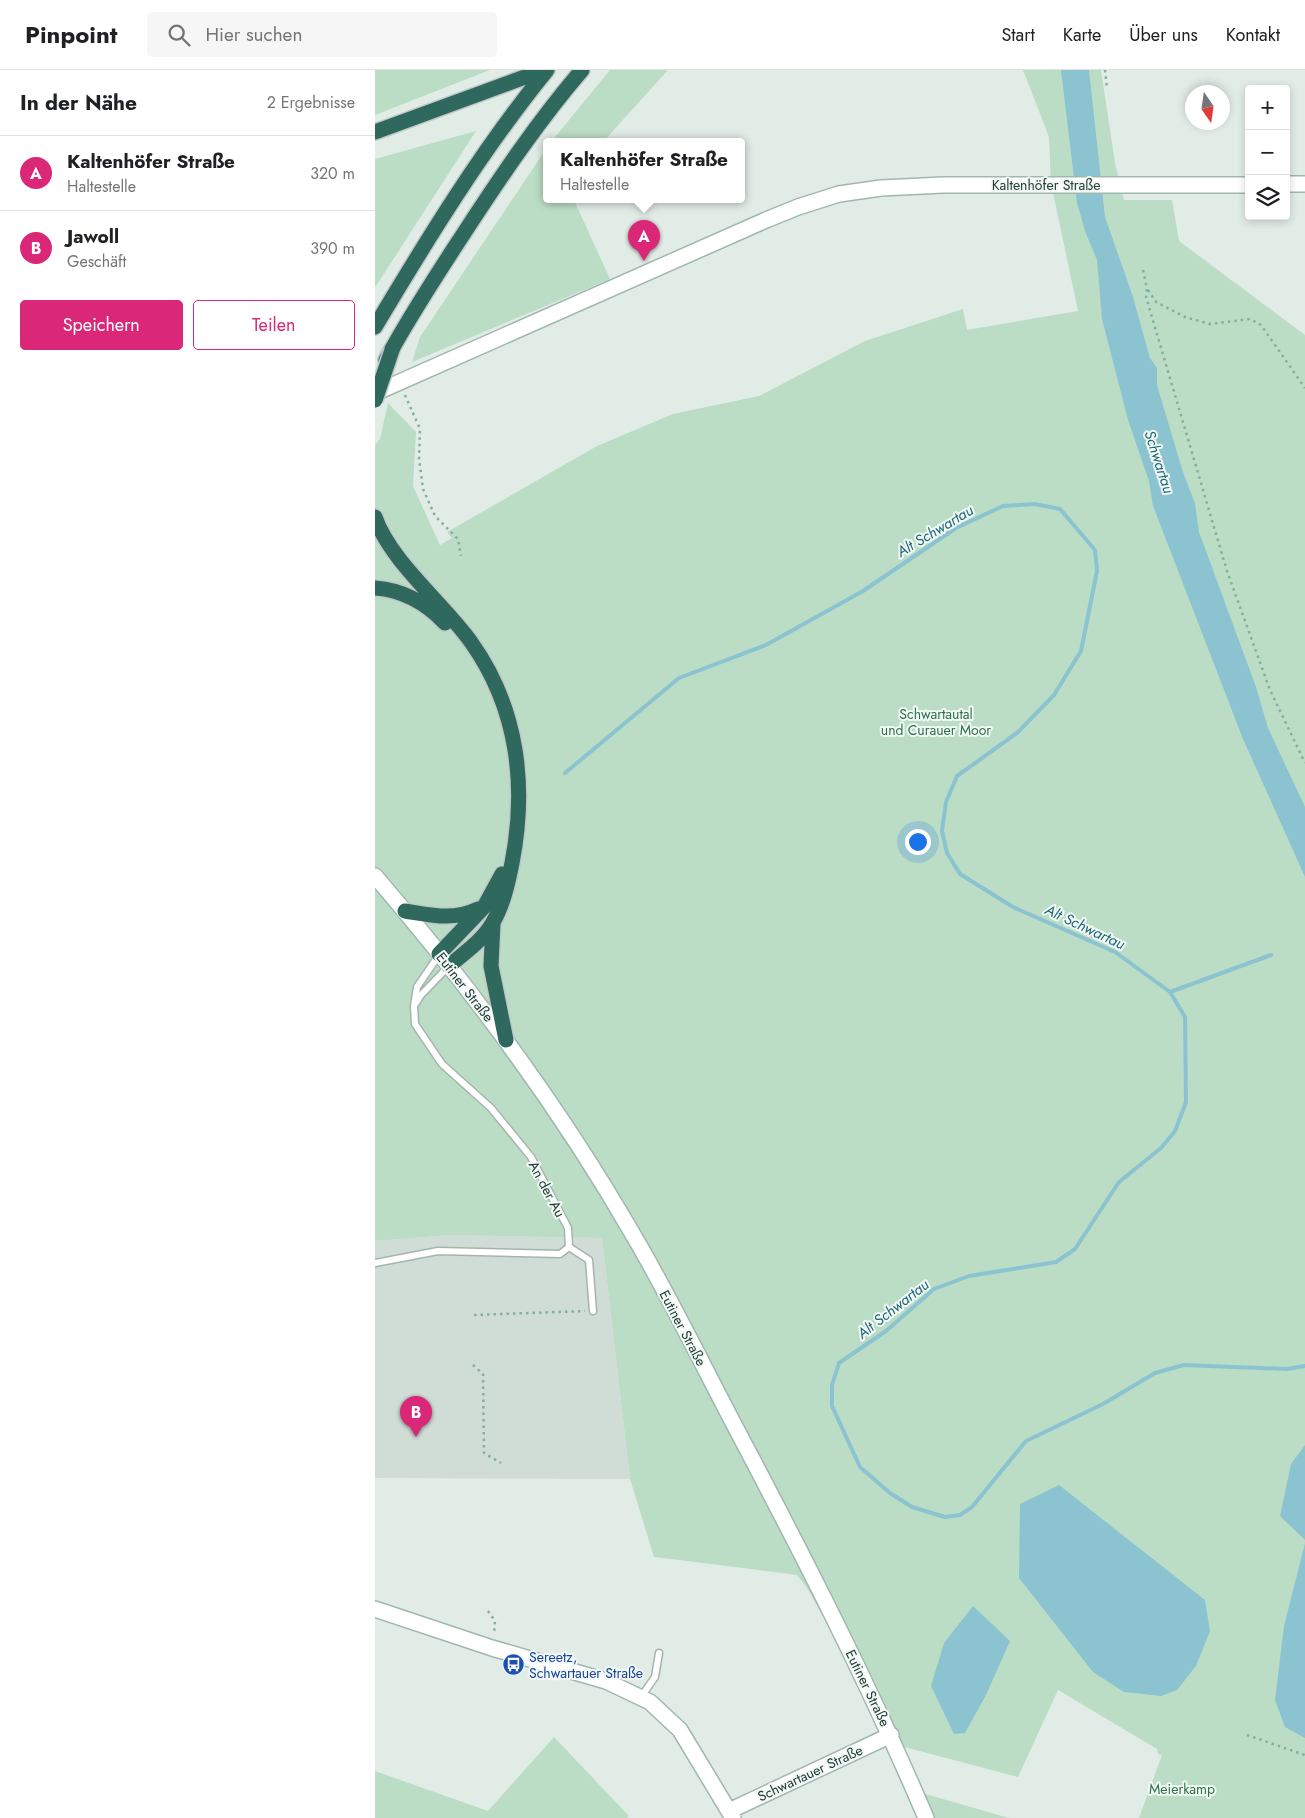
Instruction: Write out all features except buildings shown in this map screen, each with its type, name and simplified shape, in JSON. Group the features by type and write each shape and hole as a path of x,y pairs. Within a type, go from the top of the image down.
{"highway":[{"path":"375,132 546,70"},
{"path":"375,327 469,173 546,70"},
{"path":"375,381 419,302 496,184 559,97 582,70"},
{"path":"375,400 392,350"},
{"path":"375,517 393,548 471,642 490,672 507,712 517,762 519,827 509,876 493,923 491,966 506,1040"},
{"path":"375,588 387,588 418,600 436,614 460,640 477,664 497,710 509,757 512,796 510,829 502,873 484,907 439,954"},
{"path":"405,911 449,918 466,915 484,907"},
{"path":"449,966 480,940 493,923"}],"street":[{"name":"Kaltenhöfer Straße","path":"375,393 766,220 798,207 839,194 881,188 943,185 1245,184"},
{"path":"1290,184 1305,184"},
{"name":"Eutiner Straße","path":"375,876 449,966 506,1040 574,1138 635,1238 754,1462 891,1735 926,1818"},
{"name":"Schwartauer Straße","path":"375,1609 492,1648 606,1681 650,1702 680,1730 731,1815 891,1735"}],"lane":[{"name":"An der Au","path":"439,954 417,987 414,1006 415,1024 442,1064 491,1108 531,1157 568,1228 569,1247"},
{"path":"414,1006 421,994 449,966"},
{"path":"375,1263 438,1251 560,1254 569,1247 589,1260 593,1311"},
{"path":"641,1697 655,1677 659,1653"}],"path":[{"path":"1105,70 1107,89"},
{"path":"1143,270 1147,288 1146,298 1227,571 1270,690 1305,763"},
{"path":"1147,288 1156,302 1185,317 1210,324 1250,319 1261,325 1305,388"},
{"path":"399,383 419,429 419,460 423,489 435,516 458,539 461,556"},
{"path":"474,1315 593,1311"},
{"path":"473,1365 483,1374 484,1454 501,1463"},
{"path":"488,1611 495,1621 492,1648"},
{"path":"1247,1735 1305,1755"}],"shaded area":[{"path":"449,1235 602,1238 630,1479 375,1478 375,1241"}],"green space":[{"path":"375,70 490,70 375,115"},
{"path":"610,70 668,70 607,138 554,138"},
{"name":"Schwartautal und Curauer Moor","path":"1023,70 1101,70 1115,163 1124,200 1172,200 1179,241 1305,335 1305,1818 1139,1818 1162,1755 1158,1754 1157,1749 1058,1690 1018,1777 893,1744 809,1591 797,1575 654,1557 630,1479 602,1238 449,1235 375,1241 375,445 380,439 388,403 416,432 413,486 440,545 452,538 447,532 597,446 673,414 759,396 865,341 963,309 967,330 1078,311 1051,183 1049,137"},
{"path":"476,131 378,283 375,287 375,159"},
{"path":"543,153 543,203 575,203 610,279 412,362 420,337"},
{"path":"554,1737 629,1816 627,1818 375,1818 375,1771 488,1811"},
{"path":"915,1791 1009,1818 926,1818"}],"water":[{"name":"Schwartau","path":"1061,70 1089,70 1105,217 1133,297 1150,358 1157,368 1157,385 1182,469 1195,504 1199,532 1256,687 1268,728 1305,807 1305,877 1243,739 1153,506 1149,481 1128,420 1102,319 1097,260 1085,231 1077,203"},
{"path":"1305,1445 1305,1540 1280,1516 1291,1464"},
{"path":"1059,1485 1205,1600 1210,1631 1196,1666 1177,1690 1161,1696 1124,1692 1093,1672 1019,1578 1020,1504"},
{"path":"1305,1543 1305,1738 1285,1727 1275,1700 1284,1626"},
{"path":"973,1606 1010,1641 986,1695 965,1733 954,1734 931,1686 944,1643"}],"waterway":[{"name":"Alt Schwartau","path":"565,773 679,678 766,645 863,591 956,528 1003,506 1035,504 1060,509 1095,550 1097,571 1081,651 1054,695 1017,733 957,776 946,802 942,831 947,853 960,874 1013,907 1115,952 1170,992 1185,1017 1186,1102 1175,1131 1161,1148 1119,1182 1075,1249 1056,1262 969,1276 934,1289 886,1331 839,1363 832,1385 832,1406 860,1467 890,1493 912,1507 945,1517 960,1515 972,1507 1026,1441 1103,1404 1155,1373 1184,1365 1287,1369 1305,1366"},
{"path":"1170,992 1271,955"}],"place":[{"name":"Kaltenhöfer Straße","path":"644,261"},
{"name":"Jawoll","path":"416,1437"},
{"name":"Sereetz, Schwartauer Straße","path":"513,1665"}],"park label":[{"name":"Meierkamp","path":"1182,1789"}]}
